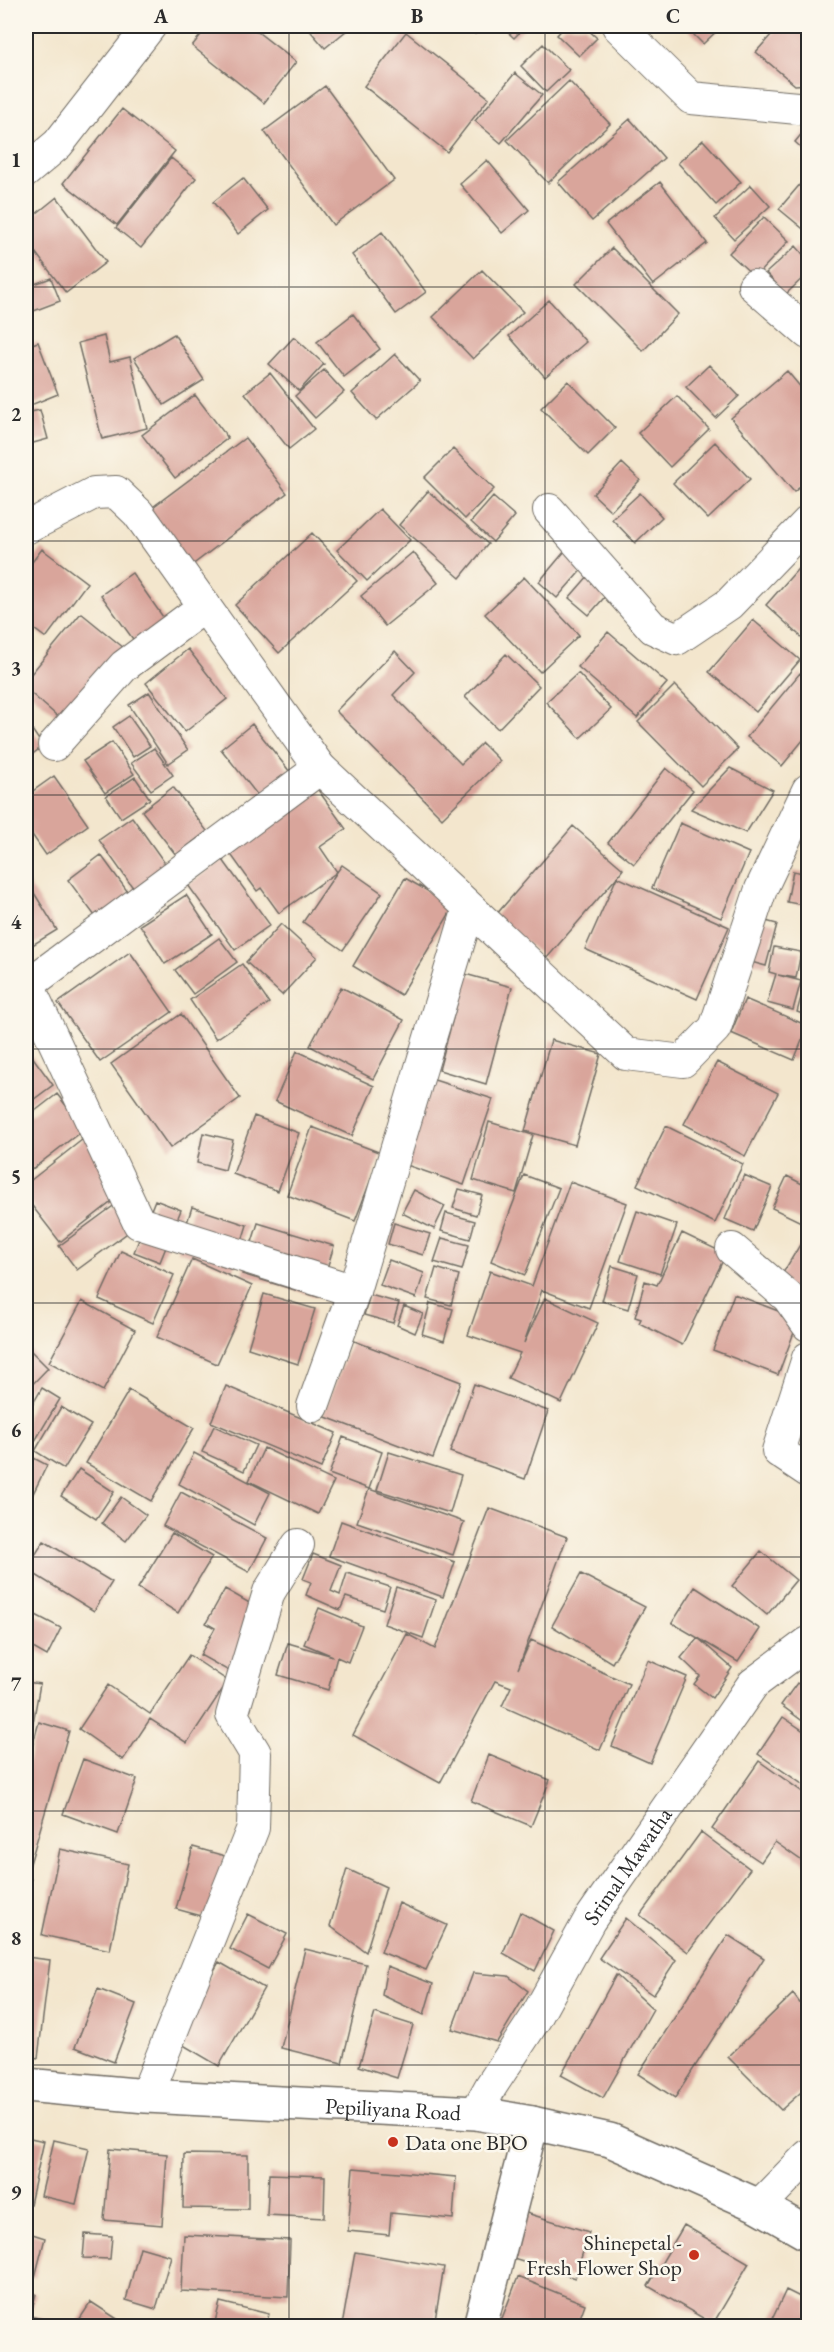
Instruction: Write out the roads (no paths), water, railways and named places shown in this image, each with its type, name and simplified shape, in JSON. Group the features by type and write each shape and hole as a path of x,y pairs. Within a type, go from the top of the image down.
{"main road":[{"name":"Pepiliyana Road","path":"26,2085 146,2096 476,2113 532,2122 610,2140 759,2206 808,2234"},
{"path":"480,2326 532,2122"}],"street":[{"path":"26,171 58,144 150,26"},
{"path":"618,26 691,98 808,109"},
{"path":"754,286 808,333"},
{"path":"26,528 94,493 116,492 138,513 320,768 626,1054 683,1062 715,1028 761,889 808,790"},
{"path":"549,510 653,628 677,639 729,604 808,522"},
{"path":"54,745 124,666 205,606"},
{"path":"320,768 27,982 139,1223 354,1291"},
{"path":"313,1406 354,1291 469,908"},
{"path":"732,1249 788,1297 808,1325"},
{"path":"808,1358 778,1451 808,1471"},
{"path":"146,2096 253,1828 255,1753 232,1715 269,1592 298,1545"},
{"name":"Srimal Mawatha","path":"476,2113 491,2085 535,2019 589,1921 753,1683 808,1643"},
{"path":"759,2206 808,2156"}],"place":[{"name":"Data one BPO","path":"393,2142"},
{"name":"Shinepetal - Fresh Flower Shop","path":"694,2255"}]}
